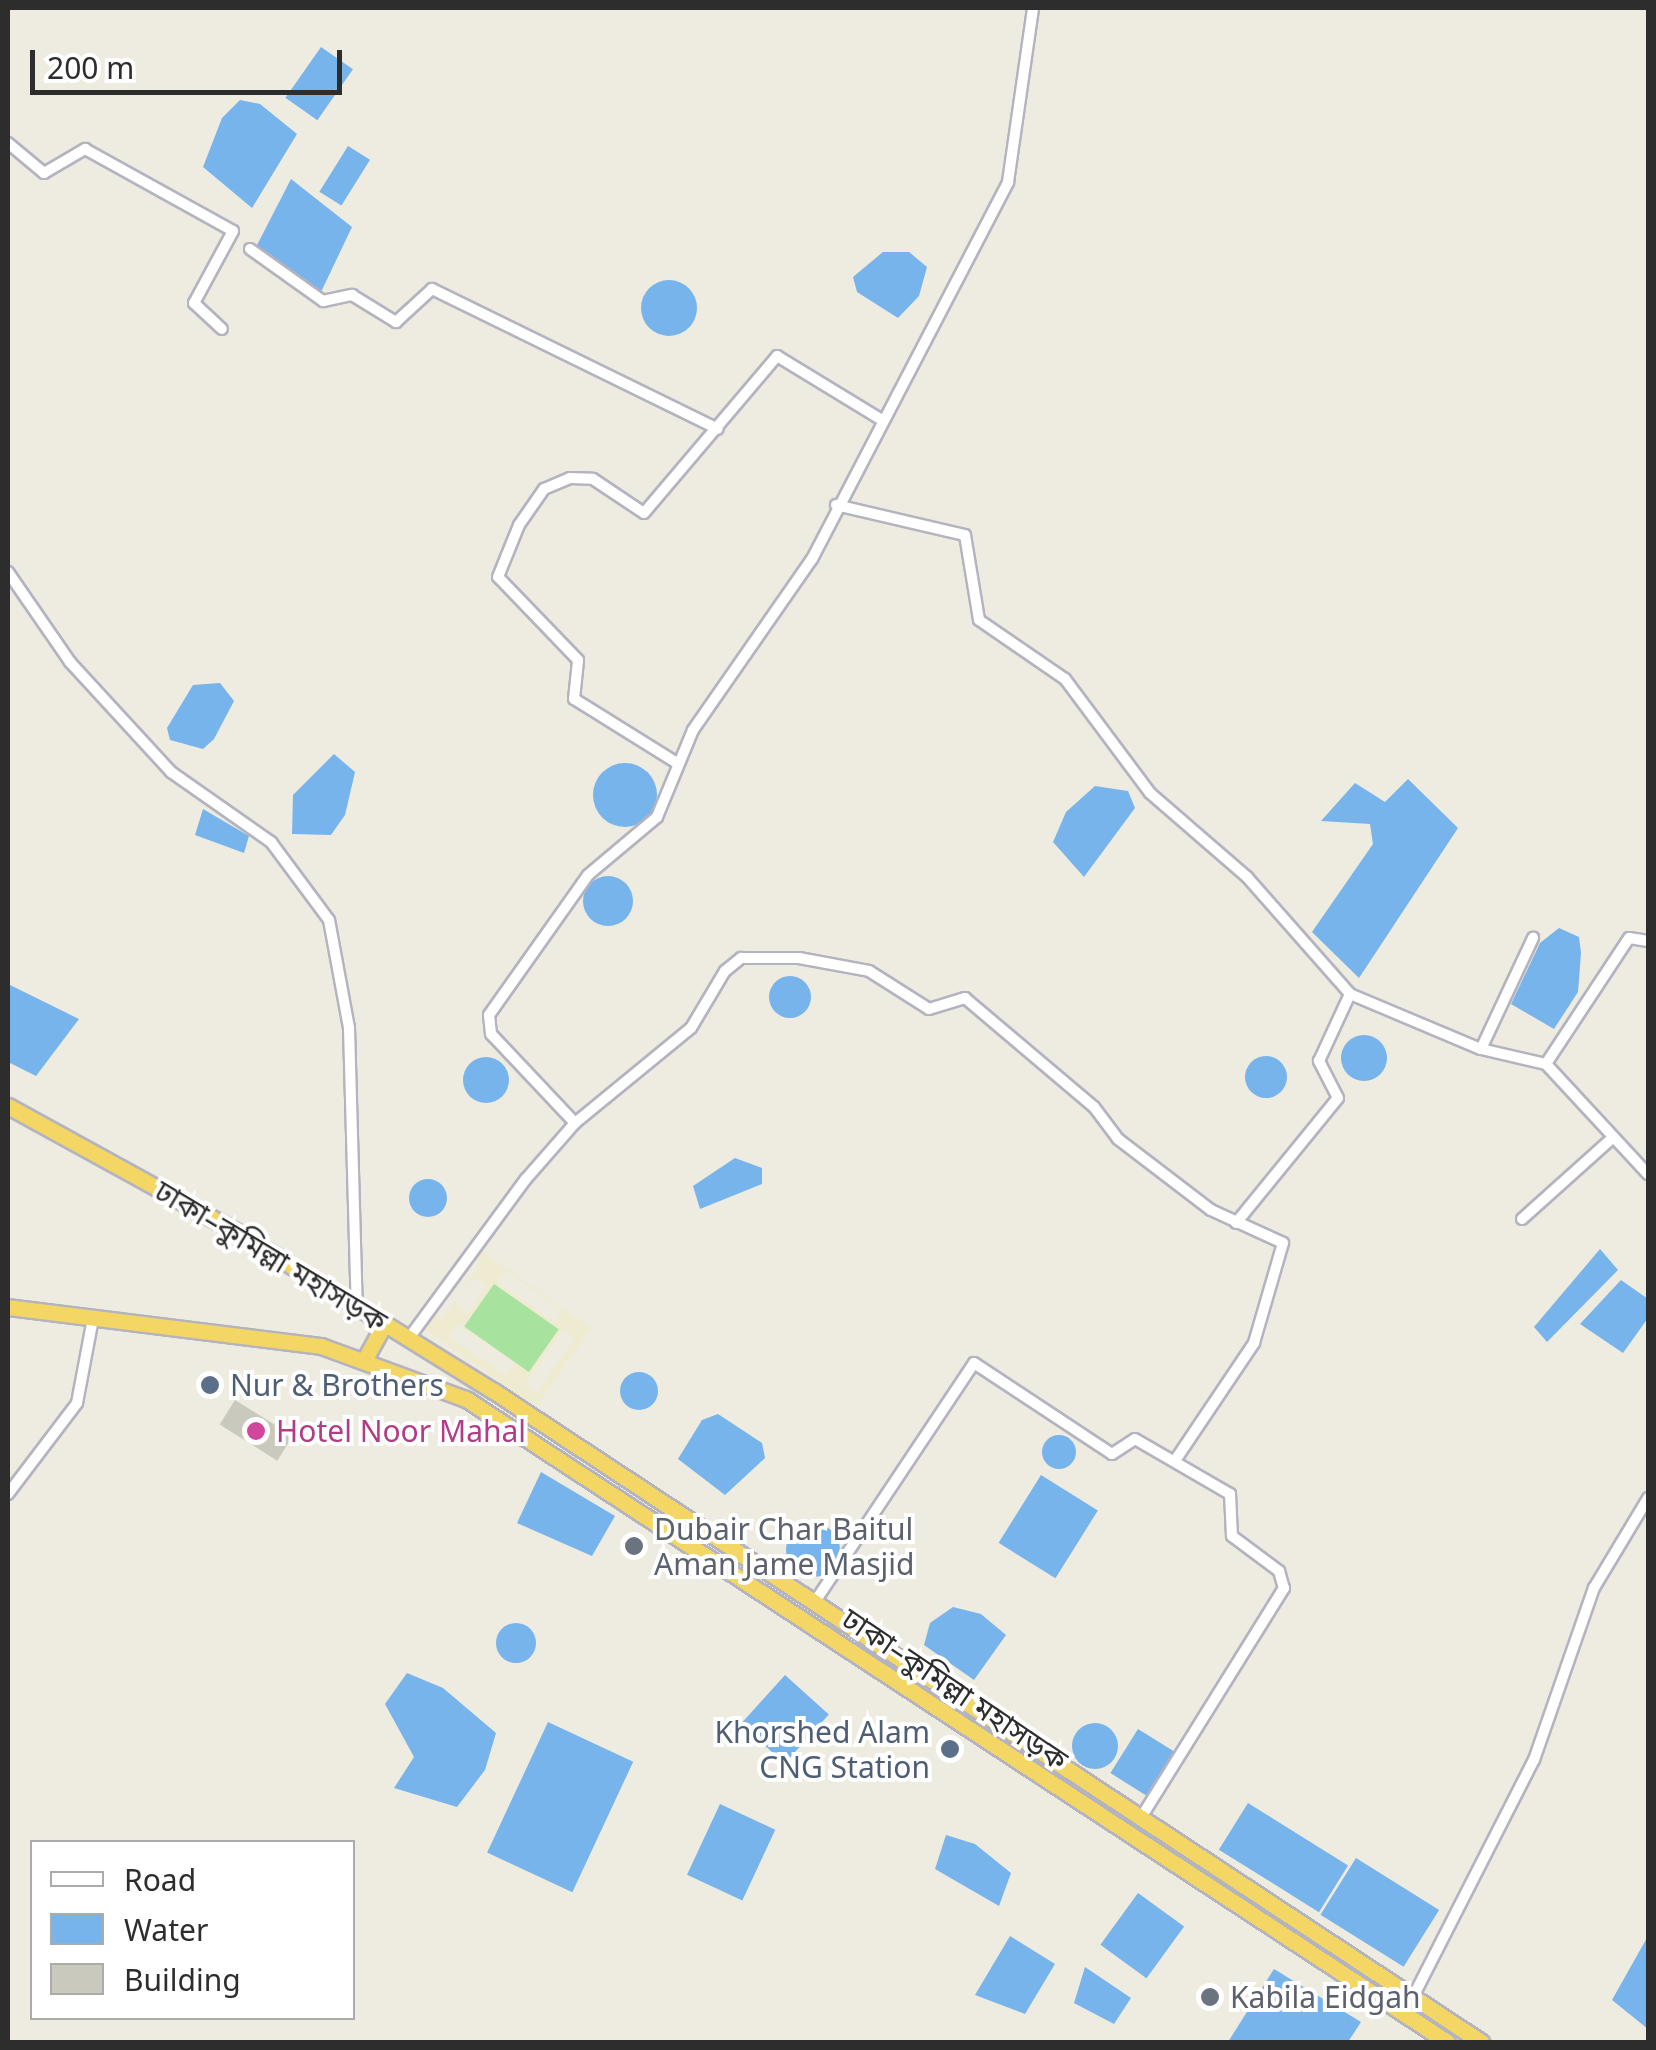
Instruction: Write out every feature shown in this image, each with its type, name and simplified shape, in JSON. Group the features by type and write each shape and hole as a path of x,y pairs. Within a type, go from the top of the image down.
{"highway":[{"name":"ঢাকা–কুমিল্লা মহাসড়ক","path":"8,1106 385,1323 818,1597 1481,2042"},
{"name":"ঢাকা–কুমিল্লা মহাসড়ক","path":"8,1307 366,1356 397,1367 531,1438 1447,2042"},
{"path":"366,1356 385,1323"},
{"path":"397,1367 409,1338"}],"street":[{"path":"575,1124 486,1024 588,875 657,817 677,763 775,621 1008,182 1034,8"},
{"path":"8,143 44,173 85,149 232,231 194,303 222,328"},
{"path":"250,250 323,300 352,295 396,322 432,289 718,429"},
{"path":"677,763 574,699 578,660 498,577 544,488 592,479 644,513 680,460 718,429 777,356 882,420"},
{"path":"836,505 965,535 979,620 1065,679 1150,793 1247,877 1350,994 1481,1049 1546,1064 1610,1140 1648,1174"},
{"path":"8,572 70,662 172,772 271,842 328,920 349,1028 356,1306"},
{"path":"1481,1049 1533,938"},
{"path":"1546,1064 1629,938 1648,941"},
{"path":"409,1338 575,1124 691,1028 741,958 799,958 870,971 929,1009 966,998 1081,1094 1118,1139 1236,1223 1284,1246 1254,1343 1176,1458"},
{"path":"1236,1223 1338,1098 1319,1062 1350,994"},
{"path":"1522,1219 1610,1140"},
{"path":"8,1494 77,1403 93,1318"},
{"path":"818,1597 974,1363 1112,1454 1135,1439 1176,1458 1234,1497 1232,1536 1285,1578 1144,1814"},
{"path":"1412,1999 1534,1760 1594,1588 1648,1498"}],"shaded area":[{"path":"475,1247 591,1328 536,1407 420,1326","holes":["470,1256 480,1263 463,1289 474,1278 486,1286 467,1315 454,1301 443,1318 433,1312","505,1271 563,1310 555,1322 497,1283","457,1324 515,1363 507,1376 449,1337","562,1330 574,1339 536,1393 525,1384"]}],"green space":[{"path":"494,1284 559,1329 529,1372 464,1327"}],"water":[{"path":"321,47 353,69 317,120 285,98"},
{"path":"240,100 260,104 297,134 252,208 203,167 222,118"},
{"path":"348,146 370,160 341,206 319,192"},
{"path":"291,179 352,227 321,292 256,247"},
{"path":"883,252 909,252 927,267 919,296 898,318 857,292 853,277"},
{"path":"669,280 689,288 697,308 689,328 669,336 649,328 641,308 649,288"},
{"path":"220,683 234,701 214,739 203,749 170,740 167,728 193,685"},
{"path":"334,754 355,772 345,815 331,835 292,834 293,795"},
{"path":"625,763 647,773 657,795 647,817 625,827 603,817 593,795 603,773"},
{"path":"1408,779 1458,828 1359,978 1312,932 1373,844 1370,824 1321,821 1355,783 1385,802"},
{"path":"1095,786 1128,791 1135,808 1084,877 1053,842 1066,812"},
{"path":"203,809 249,836 244,853 195,835"},
{"path":"608,876 626,883 633,901 626,919 608,926 590,919 583,901 590,883"},
{"path":"1559,928 1579,937 1581,953 1578,992 1554,1029 1511,1004 1540,943"},
{"path":"790,976 805,982 811,997 805,1012 790,1018 775,1012 769,997 775,982"},
{"path":"8,984 79,1019 36,1076 8,1062"},
{"path":"1364,1035 1381,1041 1387,1058 1381,1075 1364,1081 1347,1075 1341,1058 1347,1041"},
{"path":"1266,1056 1281,1062 1287,1077 1281,1092 1266,1098 1251,1092 1245,1077 1251,1062"},
{"path":"486,1057 502,1064 509,1080 502,1096 486,1103 470,1096 463,1080 470,1064"},
{"path":"735,1158 762,1168 762,1184 700,1209 693,1186"},
{"path":"428,1179 442,1184 447,1198 442,1212 428,1217 414,1212 409,1198 414,1184"},
{"path":"1600,1249 1618,1270 1547,1342 1534,1327"},
{"path":"1621,1280 1648,1299 1648,1318 1623,1353 1580,1324"},
{"path":"639,1372 652,1378 658,1391 652,1404 639,1410 626,1404 620,1391 626,1378"},
{"path":"718,1414 762,1443 765,1458 725,1495 678,1459 702,1420"},
{"path":"1059,1435 1071,1440 1076,1452 1071,1464 1059,1469 1047,1464 1042,1452 1047,1440"},
{"path":"541,1472 615,1516 592,1556 517,1523"},
{"path":"1041,1475 1098,1511 1055,1578 999,1543"},
{"path":"813,1523 832,1531 840,1550 832,1569 813,1577 794,1569 786,1550 794,1531"},
{"path":"953,1607 981,1614 1006,1635 974,1680 924,1645 930,1623"},
{"path":"516,1623 530,1629 536,1643 530,1657 516,1663 502,1657 496,1643 502,1629"},
{"path":"407,1673 443,1688 496,1733 485,1770 457,1807 394,1788 414,1757 385,1704"},
{"path":"785,1675 829,1714 785,1764 741,1724"},
{"path":"548,1722 633,1762 572,1892 487,1853"},
{"path":"1095,1723 1111,1730 1118,1746 1111,1762 1095,1769 1079,1762 1072,1746 1079,1730"},
{"path":"1138,1729 1176,1753 1149,1797 1110,1773"},
{"path":"1248,1803 1348,1866 1319,1912 1219,1850"},
{"path":"720,1804 775,1830 742,1900 687,1875"},
{"path":"946,1835 975,1844 1011,1873 999,1906 935,1869"},
{"path":"1356,1858 1439,1910 1404,1967 1320,1915"},
{"path":"1138,1893 1184,1927 1146,1978 1100,1945"},
{"path":"1010,1936 1055,1964 1025,2014 975,1995"},
{"path":"1648,1936 1648,2029 1612,2000"},
{"path":"1085,1967 1131,1998 1114,2024 1074,2003"},
{"path":"1274,1969 1361,2022 1348,2042 1228,2042"}],"building":[{"name":"Hotel Noor Mahal","path":"235,1400 293,1436 277,1461 220,1425"}],"place":[{"name":"Nur & Brothers","path":"210,1385"},
{"name":"Hotel Noor Mahal","path":"256,1431"},
{"name":"Dubair Char Baitul Aman Jame Masjid","path":"634,1546"},
{"name":"Khorshed Alam CNG Station","path":"950,1749"},
{"name":"Kabila Eidgah","path":"1210,1997"}]}
